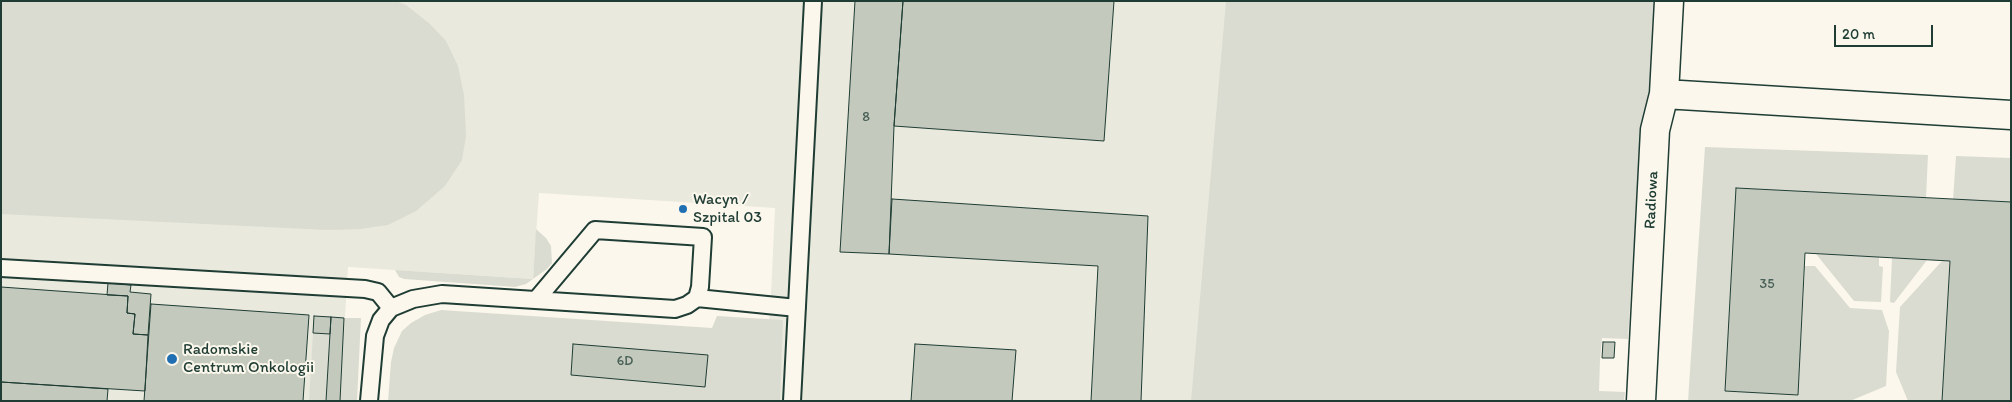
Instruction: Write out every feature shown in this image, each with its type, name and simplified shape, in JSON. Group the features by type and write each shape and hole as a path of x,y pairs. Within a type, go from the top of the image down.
{"street":[{"name":"Radiowa","path":"1641,401 1655,130 1664,94 1669,1"},
{"path":"1664,94 2011,115"}],"lane":[{"path":"792,401 813,1"},
{"path":"369,401 374,336 381,320 391,308 413,299 442,294 675,310 697,298 700,287 703,237 595,230 536,300"},
{"path":"1,268 365,289 378,292 391,308"},
{"path":"697,298 797,308"}],"shaded area":[{"path":"1,1 1240,1 1222,401 763,401 775,208 539,193 533,279 348,267 340,401 1,401"},
{"path":"1,1 396,1 406,5 430,24 446,41 458,66 464,95 466,136 462,160 445,186 416,211 388,225 360,229 327,230 1,214"},
{"path":"1226,1 1657,1 1652,87 1641,128 1628,339 1602,338 1600,360 1599,391 1625,392 1624,401 1191,401"},
{"path":"1705,147 1928,155 1926,198 1736,188 1725,391 1798,395 1805,266 1815,266 1850,308 1882,310 1889,331 1886,386 1850,401 1688,401"},
{"path":"1956,156 2011,158 2011,202 1953,200"},
{"path":"536,229 546,238 551,246 552,263 533,279"},
{"path":"1816,254 1879,257 1879,266 1883,267 1881,302 1854,301"},
{"path":"1892,258 1927,260 1894,303 1890,302"},
{"path":"1942,261 1950,261 1942,401 1908,401 1896,372 1900,307"},
{"path":"395,270 533,279 526,284 515,287 404,279 399,277"},
{"path":"441,310 712,328 717,316 783,320 780,401 388,401 391,362 394,348 402,331 425,315"},
{"path":"344,318 361,318 357,401 340,401"},
{"path":"313,333 330,334 326,401 309,400"}],"building":[{"path":"855,1 903,1 894,126 889,254 840,252"},
{"path":"903,1 1114,1 1104,141 894,126"},
{"path":"1736,188 2011,202 2011,401 1942,401 1950,261 1805,253 1798,395 1725,391"},
{"path":"892,199 1148,216 1141,401 1091,401 1098,266 889,254"},
{"path":"108,283 131,285 130,292 151,294 148,335 133,334 135,314 127,313 128,296 107,295"},
{"path":"1,287 128,296 127,313 135,314 133,334 148,335 145,391 1,382"},
{"name":"Radomskie Centrum Onkologii","path":"151,304 309,315 303,401 144,401"},
{"path":"314,316 331,317 330,334 313,333"},
{"path":"331,317 344,318 340,401 326,401"},
{"path":"1603,342 1615,342 1614,358 1602,358"},
{"path":"573,344 708,355 705,387 571,375"},
{"path":"915,344 1016,350 1012,401 911,401"},
{"path":"1,382 108,389 107,401 1,401"}],"place":[{"name":"Wacyn / Szpital 03","path":"683,209"},
{"name":"Radomskie Centrum Onkologii","path":"172,359"}]}
